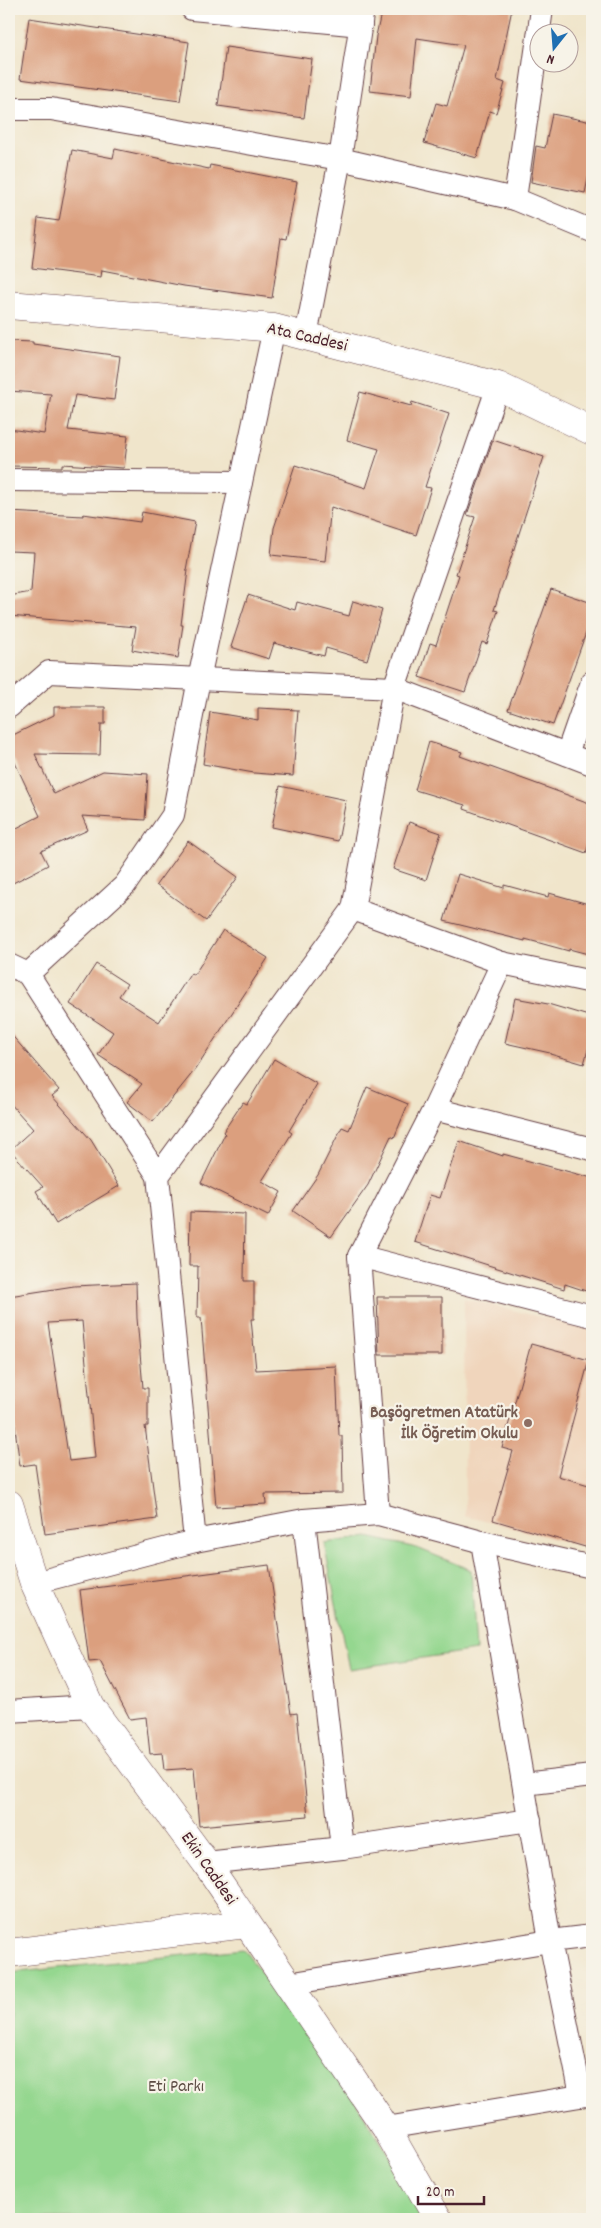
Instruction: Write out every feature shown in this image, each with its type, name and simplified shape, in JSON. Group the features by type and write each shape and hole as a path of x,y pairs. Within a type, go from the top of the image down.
{"street":[{"path":"192,9 362,17 340,159 306,336"},
{"path":"514,199 542,9"},
{"path":"9,109 51,109 340,159 514,199 592,230"},
{"name":"Ata Caddesi","path":"9,305 274,328 498,386 592,431"},
{"path":"195,1541 158,1176 19,970 125,885 173,815 199,679 274,328"},
{"path":"158,1176 353,909 394,688 498,386"},
{"path":"9,480 240,482"},
{"path":"9,707 49,672 394,688 592,764"},
{"path":"566,754 592,682"},
{"path":"353,909 502,963 592,982"},
{"path":"378,1514 359,1256 434,1109 502,963"},
{"path":"434,1109 592,1149"},
{"path":"359,1256 592,1316"},
{"name":"Ekin Caddesi","path":"9,1504 34,1583 90,1706 206,1863 386,2128 438,2219"},
{"path":"34,1583 195,1541 304,1520 378,1514 482,1542 592,1566"},
{"path":"304,1520 342,1848"},
{"path":"386,2128 587,2095 550,1940 482,1542"},
{"path":"9,1711 90,1706"},
{"path":"524,1784 592,1776"},
{"path":"206,1863 342,1848 530,1820"},
{"path":"9,1953 246,1924"},
{"path":"288,1984 550,1940 592,1936"}],"shaded area":[{"name":"Başögretmen Atatürk İlk Öğretim Okulu","path":"464,1298 592,1330 592,1549 465,1516"}],"green space":[{"path":"368,1537 417,1548 471,1570 476,1650 349,1669 324,1543"},
{"name":"Eti Parkı","path":"243,1949 340,2076 428,2219 9,2219 9,1973"}],"building":[{"path":"382,9 512,9 497,80 505,83 496,113 490,111 477,158 424,143 436,103 447,106 464,45 417,38 411,96 370,91 376,36"},
{"path":"29,18 189,42 180,101 20,79"},
{"path":"226,47 312,59 304,118 218,106"},
{"path":"552,114 592,122 592,160 585,193 531,182 536,146 545,148"},
{"path":"115,149 209,169 210,165 297,182 286,239 281,238 272,298 184,286 102,270 101,277 32,268 38,218 59,221 72,150 113,158"},
{"path":"9,341 33,342 33,344 120,356 114,400 75,395 68,430 128,436 124,468 62,464 62,467 9,466 9,429 44,434 51,394 9,391"},
{"path":"360,392 411,406 412,402 449,414 425,487 431,488 416,535 331,507 325,561 271,555 274,528 295,465 366,488 379,449 347,440"},
{"path":"493,440 544,457 494,610 498,611 487,644 482,642 465,692 419,677 430,643 436,645 459,575 456,574 475,517 467,515"},
{"path":"9,512 83,516 83,514 140,522 142,512 195,522 186,570 188,570 178,658 132,650 136,627 9,616 9,596 31,592 34,552 9,551"},
{"path":"551,589 592,603 592,616 553,725 508,710"},
{"path":"248,595 295,610 297,602 349,616 353,601 382,610 367,660 326,648 324,656 274,643 269,659 231,647"},
{"path":"54,707 105,707 105,724 101,724 100,755 35,754 54,794 103,771 148,774 145,820 82,816 88,830 41,851 48,865 9,885 9,832 40,816 9,750 9,737 54,715"},
{"path":"258,708 298,710 293,776 254,773 203,764 210,712 258,720"},
{"path":"429,742 462,752 460,756 592,804 592,834 586,853 464,809 465,805 415,790"},
{"path":"280,786 346,800 338,841 272,827"},
{"path":"409,822 441,833 426,880 393,869"},
{"path":"188,841 238,877 206,921 156,885"},
{"path":"458,874 504,888 504,885 548,897 549,893 592,905 592,955 444,921"},
{"path":"223,930 268,958 194,1071 153,1122 127,1102 142,1084 98,1055 113,1032 70,1004 96,964 127,984 119,996 159,1022 191,973 194,975"},
{"path":"515,998 548,1004 592,1017 592,1035 584,1064 550,1053 505,1043"},
{"path":"9,1032 59,1090 52,1096 91,1140 119,1186 56,1224 36,1191 43,1187 10,1150 33,1129 9,1102"},
{"path":"274,1059 317,1084 289,1131 292,1133 262,1181 281,1192 268,1216 201,1183 225,1134 223,1132 243,1102 247,1104"},
{"path":"367,1087 408,1104 394,1138 391,1136 368,1185 331,1237 293,1211 318,1175 342,1127 349,1130"},
{"path":"459,1141 503,1156 503,1154 592,1178 592,1293 565,1284 564,1289 415,1242 430,1195 440,1198"},
{"path":"190,1212 245,1214 244,1281 254,1281 254,1319 251,1319 256,1370 336,1366 339,1436 342,1436 343,1493 265,1494 266,1504 216,1507 201,1318 197,1318 198,1266 189,1266"},
{"path":"136,1283 143,1388 148,1388 148,1426 145,1426 157,1519 45,1534 35,1464 20,1466 9,1382 9,1296 74,1286","holes":["82,1321 95,1458 69,1461 48,1323"]},
{"path":"377,1297 442,1297 442,1355 379,1355"},
{"path":"531,1344 589,1360 558,1476 592,1486 592,1549 493,1520 513,1451 502,1448"},
{"path":"269,1565 291,1714 297,1713 308,1816 199,1826 194,1768 164,1770 162,1753 150,1754 146,1717 130,1719 100,1661 89,1662 80,1590"}],"place":[{"name":"Başögretmen Atatürk İlk Öğretim Okulu","path":"528,1423"}]}
